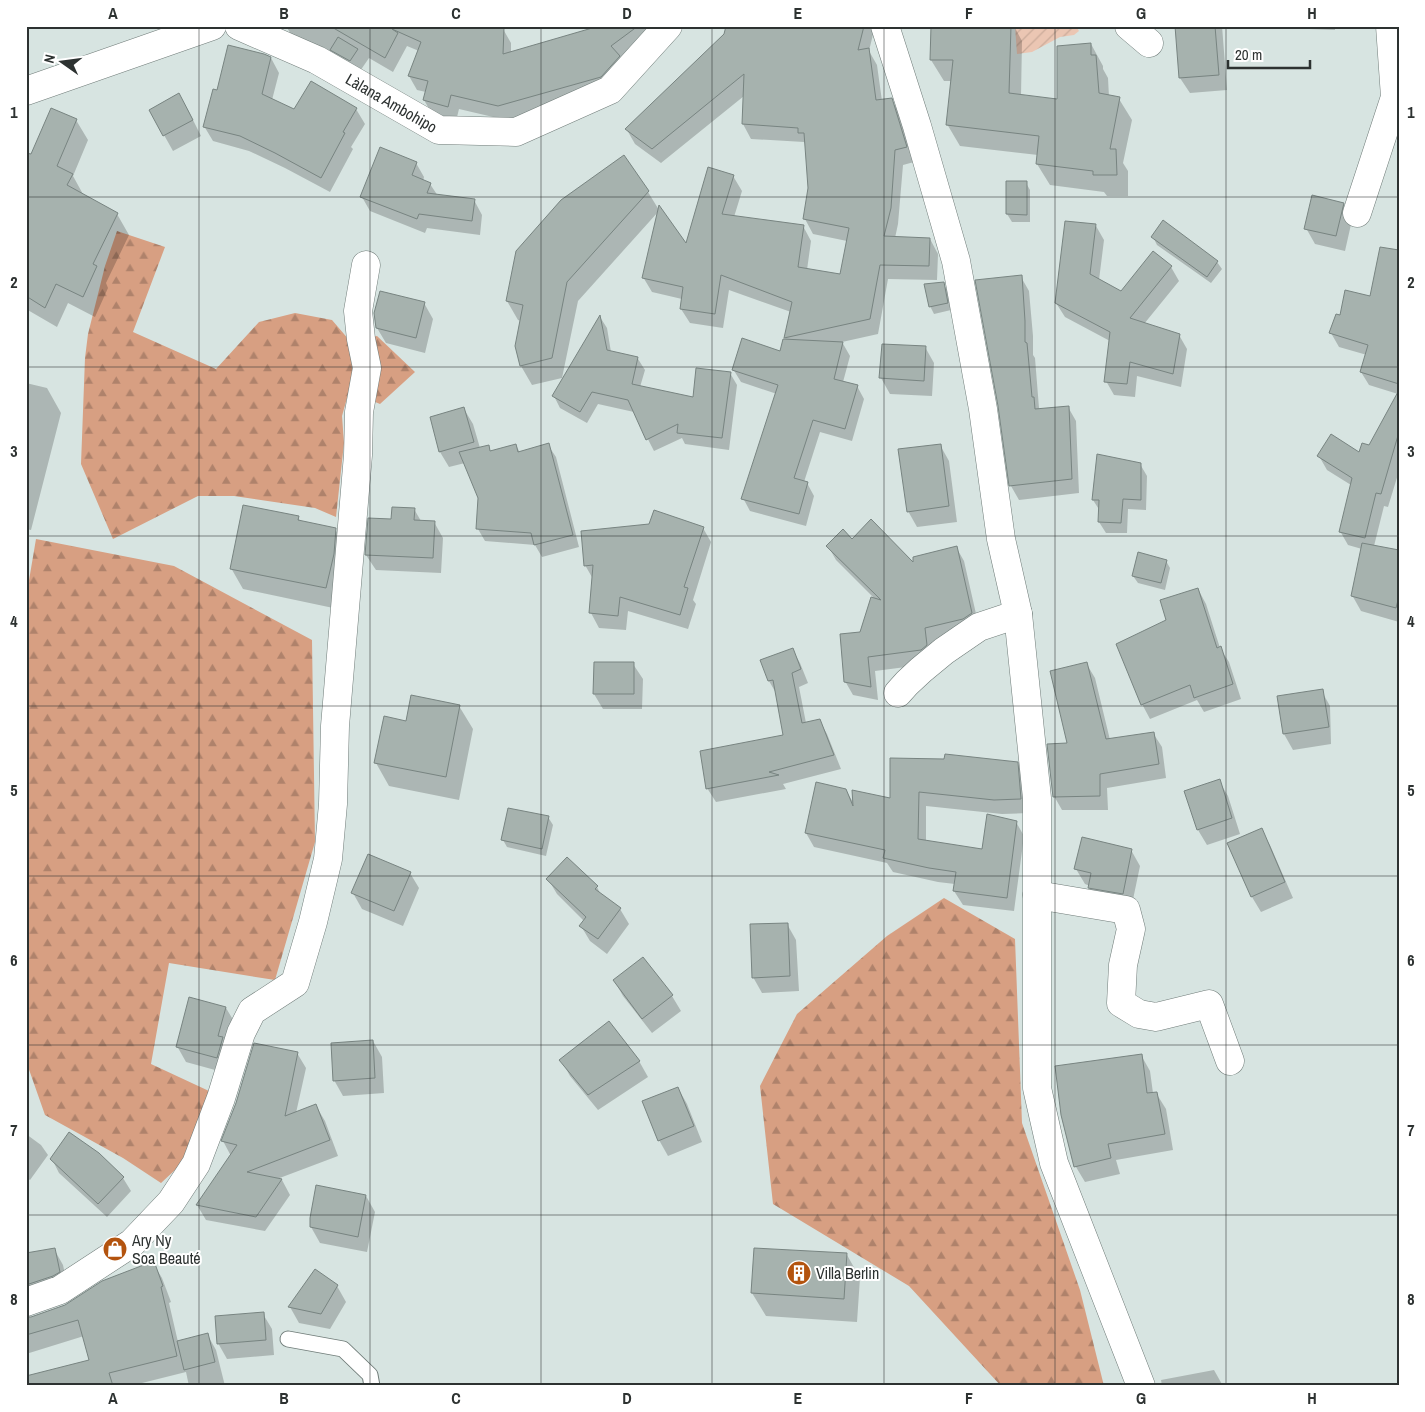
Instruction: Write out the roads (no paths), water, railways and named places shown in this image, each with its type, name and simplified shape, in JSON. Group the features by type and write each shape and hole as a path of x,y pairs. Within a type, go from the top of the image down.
{"street":[{"path":"26,91 212,26"},
{"name":"Làlana Ambohipo","path":"239,26 317,60 439,130 516,132 610,90 668,26"},
{"path":"885,26 917,126 956,261 983,409 1001,539 1018,614 1037,798 1037,1088 1054,1163 1141,1386"},
{"path":"1129,26 1150,43"},
{"path":"1356,213 1395,96 1390,26"},
{"path":"26,1302 60,1290 132,1243 170,1202 196,1164 221,1098 240,1032 252,1011 294,983 314,922 328,858 333,804 335,726 358,455 359,412 367,368 358,311 366,265"},
{"path":"898,693 906,683 933,661 979,627 1018,614"},
{"path":"1037,895 1126,910 1130,929 1123,965 1122,1003 1138,1014 1156,1017 1209,1004 1230,1061"}],"lane":[{"path":"288,1339 343,1349 370,1375 372,1386"}],"place":[{"name":"Ary Ny Soa Beauté","path":"115,1249"},
{"name":"Villa Berlin","path":"799,1273"}]}
